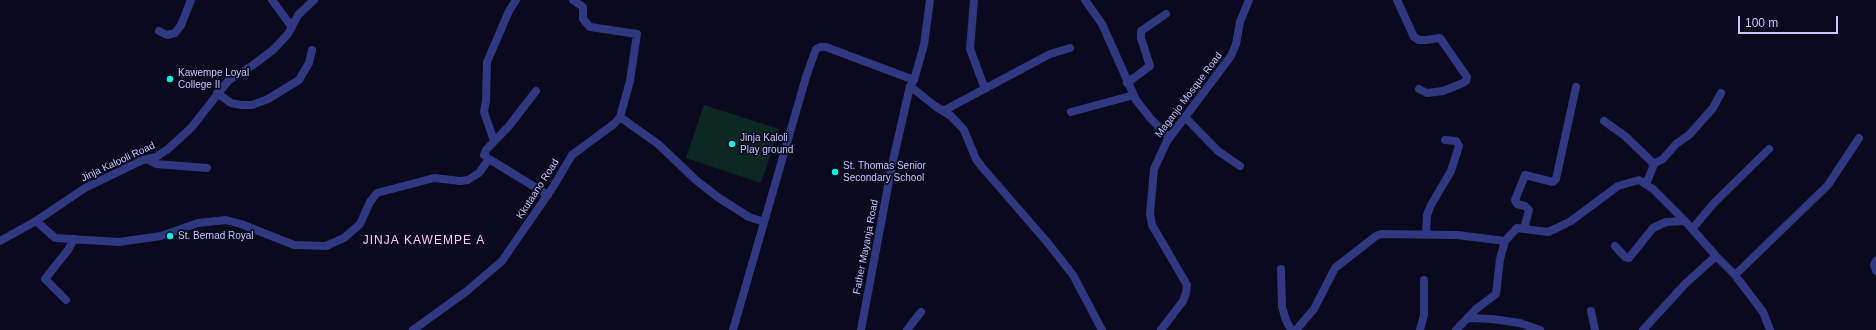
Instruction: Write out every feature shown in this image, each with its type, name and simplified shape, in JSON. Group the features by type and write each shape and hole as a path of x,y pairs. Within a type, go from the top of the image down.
{"street":[{"path":"159,31 167,35 175,33 181,25 191,0"},
{"path":"272,0 291,26"},
{"name":"Jinja Kalooli Road","path":"0,241 36,221 85,188 147,159 156,157 191,128 217,93 228,81 273,50 288,34 298,15 314,0"},
{"path":"494,141 484,112 486,100 487,62 509,11 516,0"},
{"path":"573,0 583,7 583,19 590,27 637,34 630,81 620,117 658,144 697,181 719,198 744,214 764,222"},
{"name":"Father Mayanja Road","path":"861,330 892,166 912,83 924,45 930,0"},
{"path":"974,0 970,50 985,89"},
{"path":"1085,0 1102,24 1127,83 1134,95 1151,119 1169,137"},
{"name":"Maganjo Mosque Road","path":"1161,330 1186,293 1187,285 1152,225 1150,214 1154,169 1169,137 1231,56 1236,44 1240,22 1249,0"},
{"path":"1397,0 1414,37 1419,40 1440,38 1467,77 1466,81 1463,83 1443,91 1427,93 1419,89"},
{"path":"1127,83 1150,66 1141,38 1141,30 1166,14"},
{"path":"733,330 811,62 816,50 820,47 826,47 859,58 912,83 943,111 951,116 964,130 972,151 982,167 1047,242 1073,275 1102,330"},
{"path":"943,111 1050,54 1070,48"},
{"path":"217,93 232,103 241,105 252,104 268,99 299,80 309,63 312,50"},
{"path":"1524,229 1529,210 1525,206 1517,204 1514,200 1525,175 1553,182 1556,179 1561,163 1576,88"},
{"path":"536,91 484,152 484,155 488,159 548,195"},
{"path":"1646,184 1653,164 1663,159 1676,144 1689,135 1713,108 1721,93"},
{"path":"1071,112 1134,95"},
{"name":"Kkutaano Road","path":"413,330 467,291 502,261 548,195 572,154 614,124 620,117"},
{"path":"1185,117 1218,150 1240,166"},
{"path":"1604,121 1641,149 1653,164"},
{"path":"1735,274 1828,185 1859,138"},
{"path":"1426,235 1428,215 1431,205 1451,171 1459,146 1456,141 1445,140"},
{"path":"1692,228 1714,203 1769,149"},
{"path":"147,159 156,164 207,168"},
{"path":"36,221 55,238 118,242 161,236 198,223 226,220 241,224 294,245 326,246 344,238 360,224 370,202 377,193 434,178 460,181 468,180 475,177 479,173 488,159"},
{"path":"1456,330 1476,309 1496,294 1500,259 1505,241 1514,230 1520,228 1548,232 1571,221 1618,186 1634,181 1646,184 1692,228 1716,256 1735,274 1763,312 1770,330"},
{"path":"1615,246 1625,257 1630,258 1645,236 1653,228 1666,222 1685,221"},
{"path":"1296,330 1314,309 1335,268 1370,240 1381,234 1457,235 1505,241"},
{"path":"66,300 45,280 68,250 74,239"},
{"path":"1643,330 1685,284 1716,256"},
{"path":"1876,261 1874,265 1876,272"},
{"path":"1281,270 1282,308 1291,330"},
{"path":"1420,330 1424,314 1424,280"},
{"path":"1591,311 1595,330"},
{"path":"907,330 921,312"},
{"path":"1469,318 1492,319 1520,323 1540,330"}],"green space":[{"name":"Jinja Kaloli Play ground","path":"704,105 779,129 761,183 686,158"}],"place":[{"name":"Kawempe Loyal College II","path":"170,79"},
{"name":"Jinja Kaloli Play ground","path":"732,144"},
{"name":"St. Thomas Senior Secondary School","path":"835,172"},
{"name":"St. Bernad Royal","path":"170,236"}],"district":[{"name":"JINJA KAWEMPE A","path":"424,241"}]}
